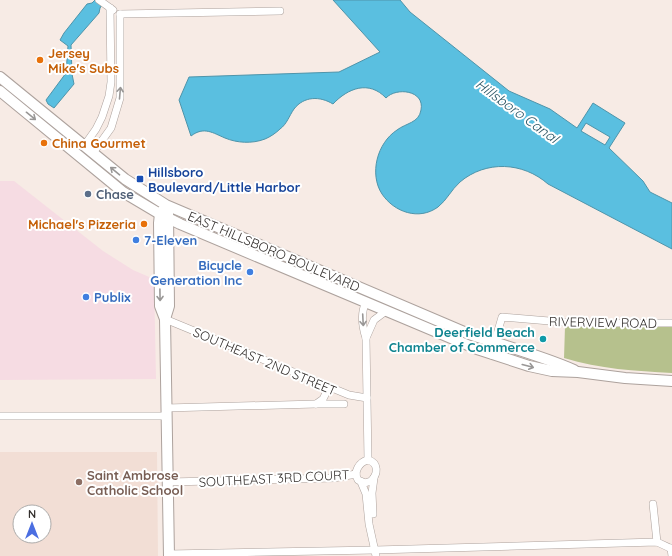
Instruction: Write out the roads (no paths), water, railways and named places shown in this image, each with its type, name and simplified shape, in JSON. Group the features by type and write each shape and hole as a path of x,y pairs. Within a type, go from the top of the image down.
{"main road":[{"name":"EAST HILLSBORO BOULEVARD","path":"1,78 125,179 166,205 363,289 495,343 551,360 578,372"},
{"name":"EAST HILLSBORO BOULEVARD","path":"0,91 118,188 141,204 164,216 386,311 491,354 529,366 552,371 672,381"},
{"path":"66,145 84,153 94,153"},
{"path":"166,205 164,216 169,306 165,319 169,555"},
{"path":"329,286 335,284 358,293 363,289"},
{"path":"366,302 380,300 419,312"}],"street":[{"path":"105,4 120,14 280,11"},
{"path":"84,146 96,129 106,107 111,82 111,65 105,4"},
{"path":"94,153 111,128 120,98 120,14"},
{"path":"111,65 121,65"},
{"path":"106,107 117,112"},
{"path":"366,302 362,310 363,330 366,338 368,460"},
{"path":"366,338 374,320 386,311"},
{"name":"RIVERVIEW ROAD","path":"491,354 502,317 572,323 672,323"},
{"name":"SOUTHEAST 2ND STREET","path":"165,319 353,397 367,398"},
{"path":"316,404 323,399 329,387"},
{"path":"0,416 166,412 316,404 344,404"},
{"path":"368,460 372,461 376,466 372,501 376,553 369,524 366,494 361,482 356,477 358,466 364,461 368,460"},
{"name":"SOUTHEAST 3RD COURT","path":"168,482 334,478 356,474"},
{"path":"361,482 369,482 374,478"},
{"path":"653,504 657,542"},
{"path":"169,555 376,553 657,542 671,548 672,556"}],"water":[{"path":"95,0 105,0 99,13 71,45 72,74 74,84 54,108 48,104 46,100 66,73 68,46 60,40 87,4 92,3"},
{"name":"Hillsboro Canal","path":"333,0 400,0 410,12 509,91 550,109 577,128 593,103 625,123 609,148 643,181 650,192 672,203 672,249 548,184 527,171 504,166 481,170 470,175 457,185 438,207 431,211 415,214 400,210 393,206 382,194 378,186 376,177 377,159 384,143 390,136 418,118 420,114 421,103 419,98 409,92 396,92 386,98 373,89 359,88 345,94 333,104 328,101 318,99 307,100 302,102 294,109 284,125 277,132 260,141 234,141 208,131 200,131 191,136 179,100 189,77 339,72 380,52","holes":["586,123 610,137 605,145 581,131"]}],"place":[{"name":"Jersey Mike's Subs","path":"40,60"},
{"name":"China Gourmet","path":"44,143"},
{"name":"Hillsboro Boulevard/Little Harbor","path":"140,179"},
{"name":"Chase","path":"88,194"},
{"name":"Michael's Pizzeria","path":"144,224"},
{"name":"7-Eleven","path":"136,240"},
{"name":"Bicycle Generation Inc","path":"250,272"},
{"name":"Publix","path":"86,297"},
{"name":"Deerfield Beach Chamber of Commerce","path":"543,339"},
{"name":"Saint Ambrose Catholic School","path":"79,482"}]}
